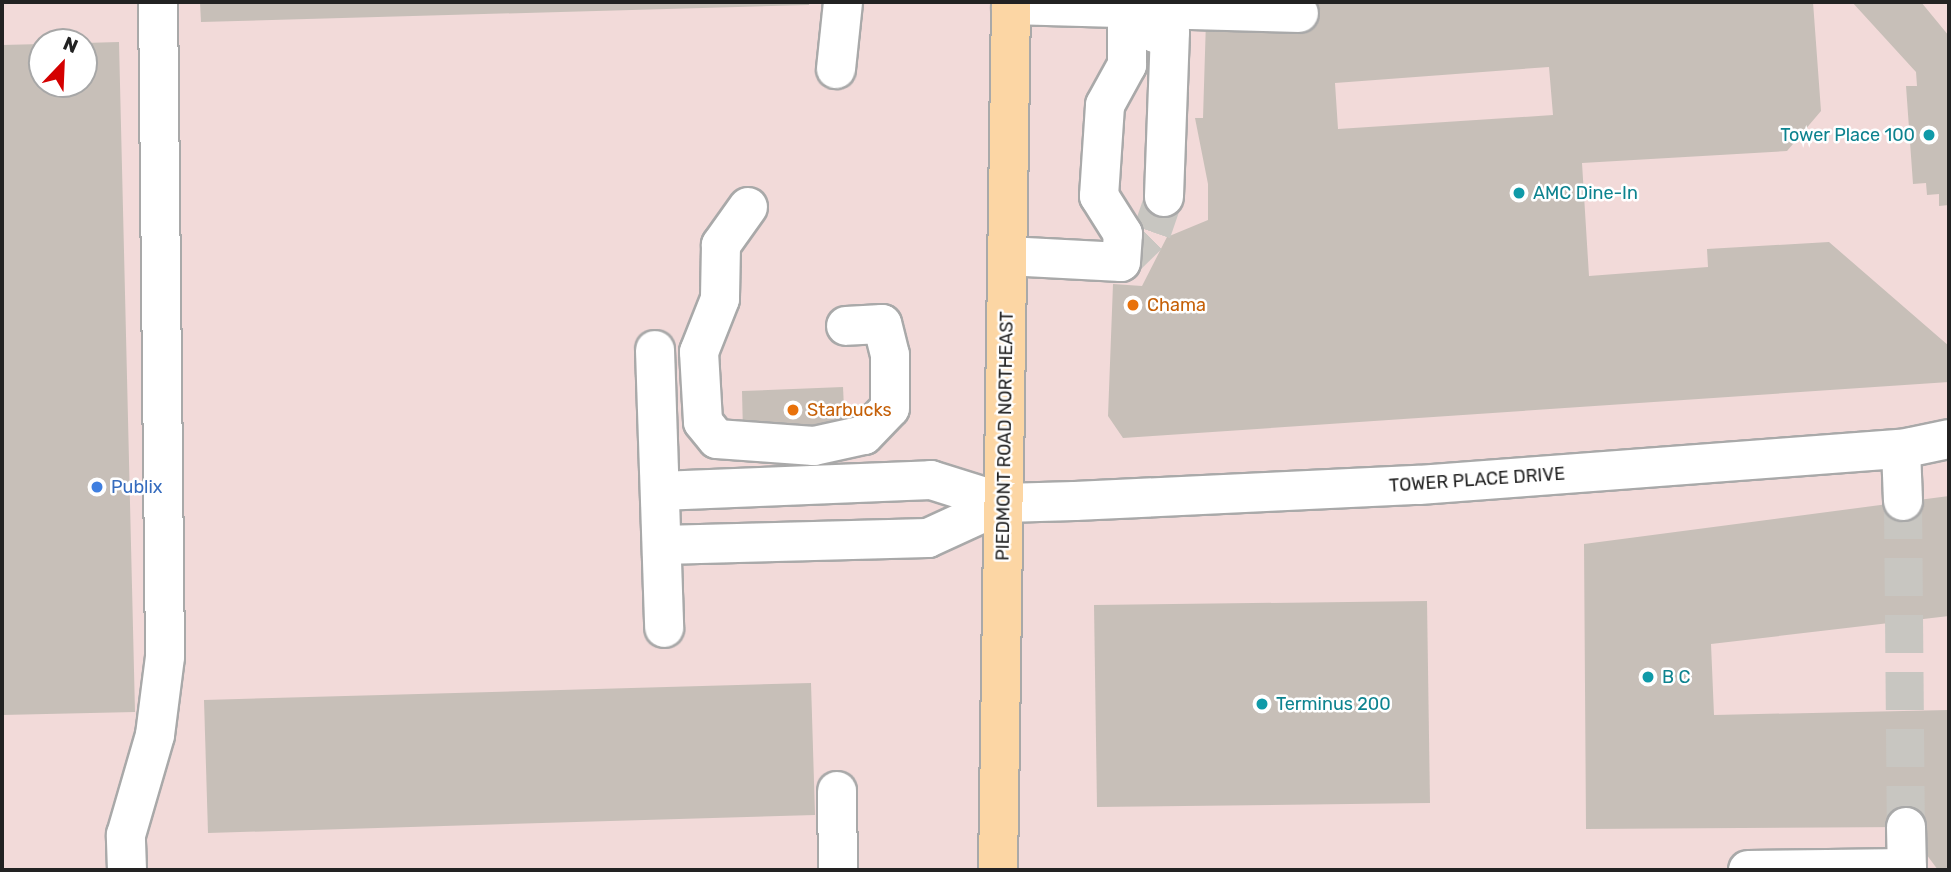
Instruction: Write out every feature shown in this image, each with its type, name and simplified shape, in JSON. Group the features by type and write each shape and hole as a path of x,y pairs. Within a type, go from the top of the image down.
{"main road":[{"name":"PIEDMONT ROAD NORTHEAST","path":"998,870 1011,3"}],"street":[{"path":"127,870 126,835 155,735 165,657 158,2"},
{"path":"836,69 843,2"},
{"path":"1011,3 1299,13"},
{"path":"1126,6 1155,33 1170,32 1164,197"},
{"path":"1007,256 1121,261 1123,234 1099,196 1105,104 1127,65 1126,6"},
{"path":"748,206 721,245 720,299 699,352 703,422 716,439 814,446 864,435 890,408 890,355 882,324 846,326"},
{"path":"656,350 664,628"},
{"name":"TOWER PLACE DRIVE","path":"1004,503 1419,485 1901,449 1949,439"},
{"path":"1901,449 1903,501"},
{"path":"660,491 931,480 1004,503"},
{"path":"662,545 928,538 1004,503"},
{"path":"837,791 838,870"},
{"path":"1748,870 1907,869 1906,827"}],"shaded area":[{"path":"2,2 1949,2 1949,870 2,870"}],"building":[{"path":"200,2 809,2 809,5 201,22"},
{"path":"1253,2 1813,2 1821,111 1787,151 1582,163 1589,276 1708,267 1707,249 1829,242 1949,346 1949,382 1123,438 1108,416 1113,284 1142,286 1167,237 1208,220 1208,184 1195,118 1203,118 1206,20","holes":["1549,67 1553,115 1338,129 1335,83"]},
{"path":"1852,2 1921,2 1949,36 1949,205 1939,206 1939,194 1927,195 1926,183 1913,184 1906,86 1917,86 1916,72"},
{"path":"119,42 135,712 2,715 2,45 28,44 28,98 98,98 98,43"},
{"name":"Starbucks","path":"843,387 845,429 743,433 742,391"},
{"name":"B C","path":"1949,496 1949,616 1711,644 1714,715 1949,710 1949,870 1938,870 1906,827 1586,829 1584,544"},
{"name":"Terminus 200","path":"1427,601 1430,803 1097,807 1094,605"},
{"path":"811,683 815,815 208,833 204,700"}],"tunnel":[{"path":"1121,262 1152,232 1164,197"},
{"path":"1903,501 1906,827"}],"place":[{"name":"Tower Place 100","path":"1929,135"},
{"name":"AMC Dine-In","path":"1519,193"},
{"name":"Chama","path":"1133,305"},
{"name":"Starbucks","path":"793,410"},
{"name":"Publix","path":"97,487"},
{"name":"B C","path":"1648,677"},
{"name":"Terminus 200","path":"1262,704"}]}
